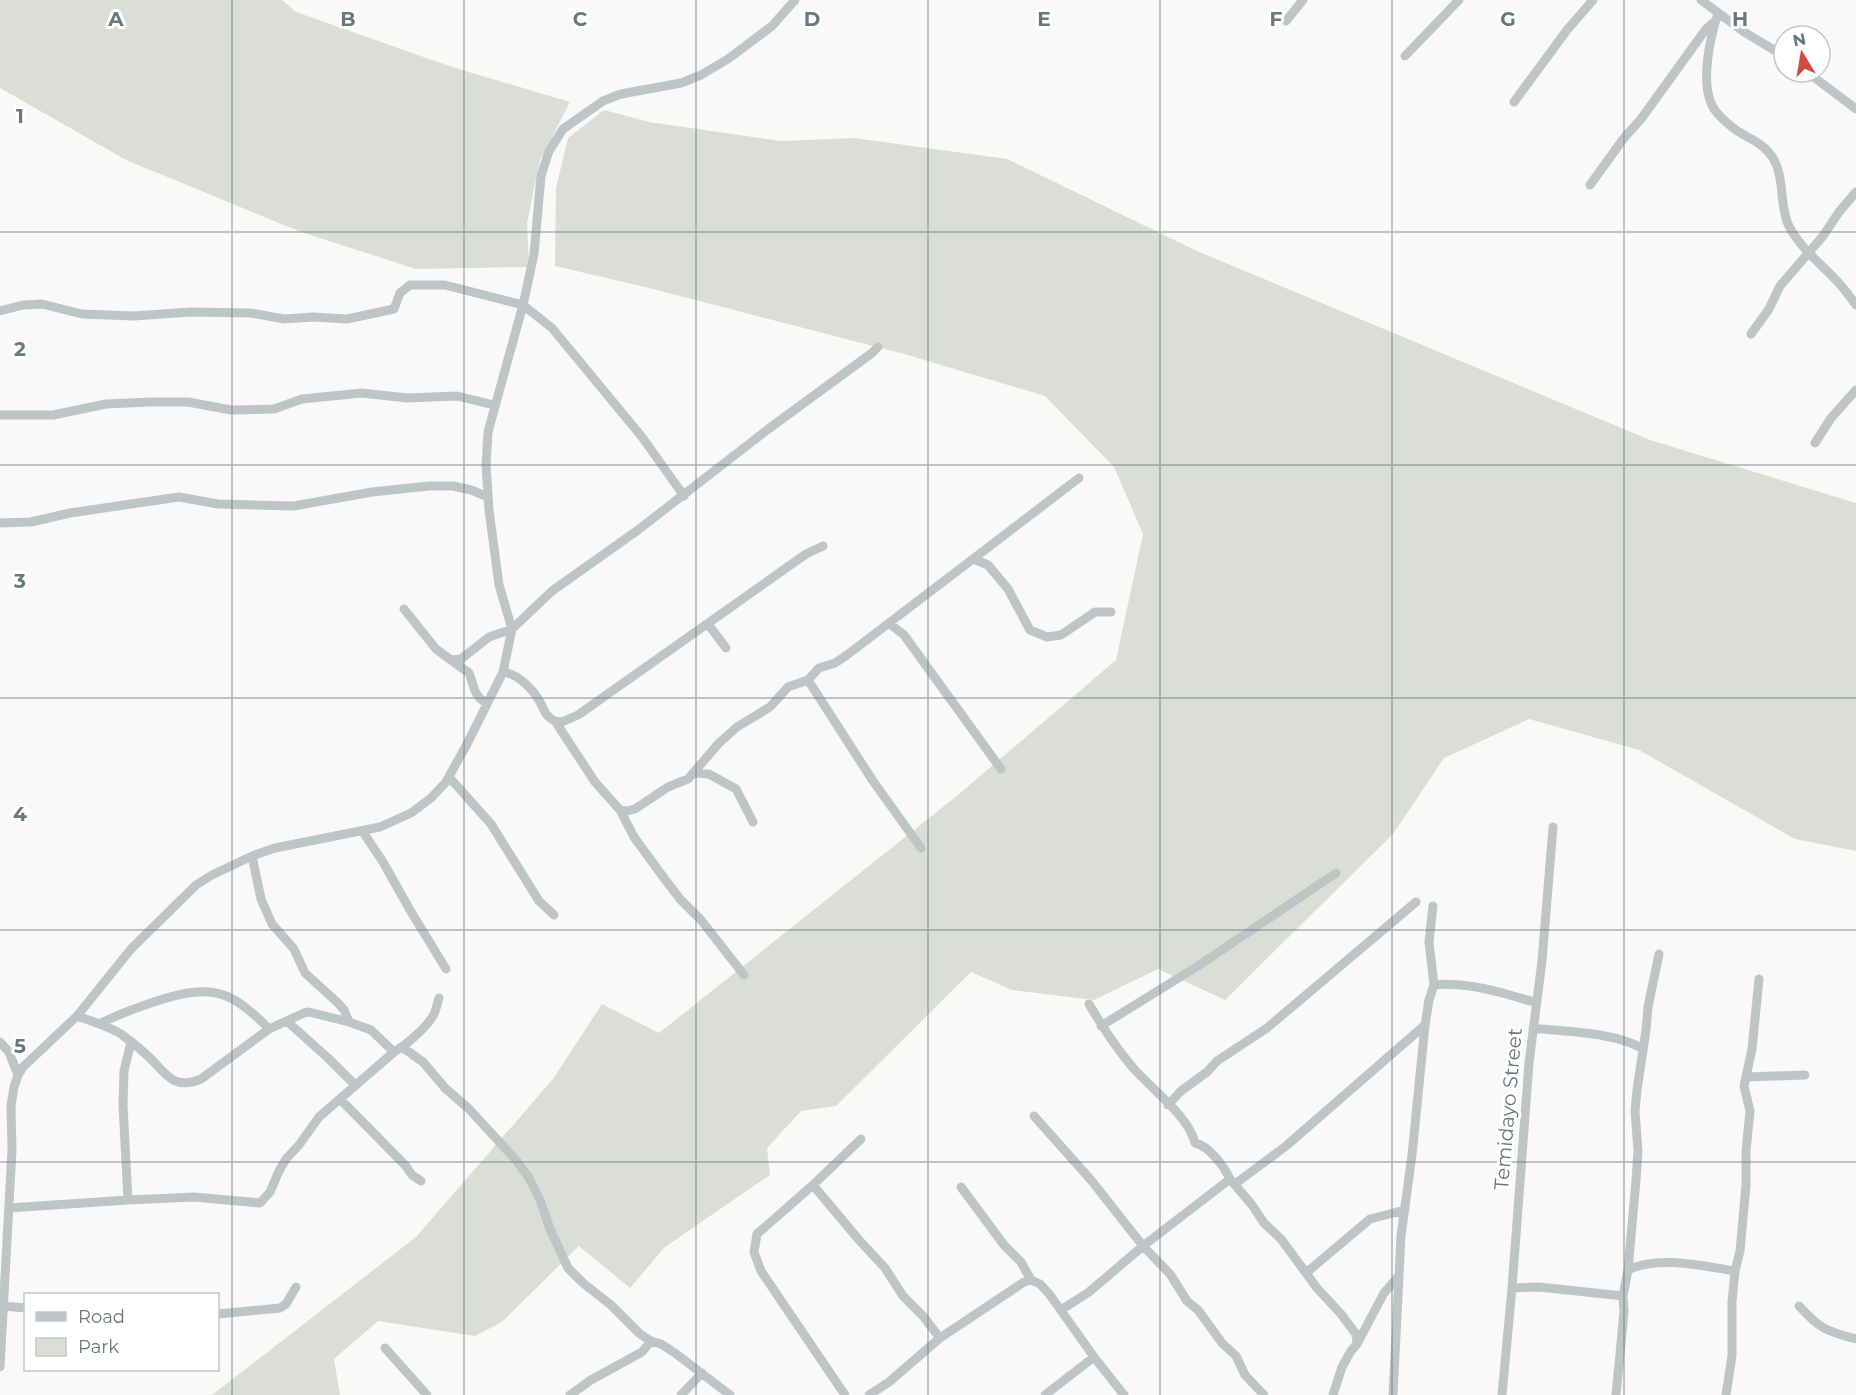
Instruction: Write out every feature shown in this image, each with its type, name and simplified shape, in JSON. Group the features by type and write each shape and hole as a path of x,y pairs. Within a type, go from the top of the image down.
{"street":[{"path":"0,1367 9,1208 11,1106 18,1075 34,1056 77,1016 131,949 196,885 252,856 275,848 380,827 411,813 431,798 449,777 503,672 512,629 499,585 488,497 486,465 488,432 524,305 534,254 541,176 549,151 563,129 603,101 621,94 681,83 701,75 728,59 772,26 795,0"},
{"path":"1286,21 1303,0"},
{"path":"1405,56 1460,0"},
{"path":"1514,102 1567,30 1593,0"},
{"path":"1701,0 1716,17 1772,49"},
{"path":"1590,185 1716,17"},
{"path":"1716,17 1707,68 1707,89 1712,105 1723,119 1759,143 1771,155 1777,165 1782,188 1783,209 1789,225 1809,253 1839,283 1856,305"},
{"path":"1823,84 1856,109"},
{"path":"1751,334 1769,309 1780,286 1823,237 1839,212 1856,192"},
{"path":"0,310 42,304 82,314 134,316 190,312 251,314 284,319 313,317 347,319 394,309 400,293 410,285 446,285 524,305 552,328 642,437 684,496"},
{"path":"451,660 461,659 489,637 512,629 552,591 638,531 878,347"},
{"path":"1815,443 1831,418 1856,390"},
{"path":"0,415 53,415 106,404 150,402 188,402 231,410 274,409 302,399 362,393 407,398 457,396 494,405"},
{"path":"620,810 635,809 668,786 680,783 695,773 709,753 737,727 770,707 788,687 808,680 819,668 841,659 890,624 1078,478"},
{"path":"0,523 31,522 70,513 178,497 218,504 294,506 372,492 453,486 488,497"},
{"path":"555,722 572,719 806,554 823,546"},
{"path":"974,559 988,565 1008,589 1030,630 1047,637 1061,635 1095,612 1111,612"},
{"path":"404,609 436,649 469,673 472,687 482,701 487,703"},
{"path":"708,624 726,648"},
{"path":"890,624 904,635 1001,769"},
{"path":"503,672 516,676 535,694 546,714 555,722 595,782 620,810 634,837 744,975"},
{"path":"808,680 873,781 921,848"},
{"path":"695,773 709,774 736,789 753,822"},
{"path":"449,777 491,824 539,901 554,915"},
{"name":"Temidayo Street","path":"1502,1395 1521,1156 1542,961 1553,827"},
{"path":"363,831 446,969"},
{"path":"252,856 261,899 272,924 294,948 305,973 338,1003 349,1022"},
{"path":"1101,1026 1198,966 1336,873"},
{"path":"1168,1104 1217,1061 1267,1028 1416,902"},
{"path":"1393,1395 1398,1277 1425,1025 1434,986 1430,942 1433,906"},
{"path":"1616,1395 1624,1312 1623,1296 1628,1270 1638,1151 1635,1111 1637,1090 1648,1006 1659,954"},
{"path":"1726,1395 1732,1356 1732,1302 1735,1270 1740,1251 1746,1185 1746,1151 1750,1111 1744,1086 1752,1049 1759,979"},
{"path":"1434,986 1451,985 1493,991 1536,1002"},
{"path":"99,1024 135,1007 195,991 222,994 234,999 250,1010 269,1029"},
{"path":"9,1208 194,1197 260,1203 270,1192 286,1159 308,1129 430,1020 435,1014 439,998"},
{"path":"1089,1004 1110,1040 1190,1130 1195,1143 1202,1144 1216,1158 1264,1223 1281,1239 1352,1328 1356,1334 1357,1344"},
{"path":"77,1016 120,1034 140,1048 164,1074 171,1079 187,1083 201,1079 269,1029 304,1012 349,1022 371,1030 398,1049 423,1062 516,1160 529,1178 540,1200 568,1268 640,1334 661,1344 730,1395"},
{"path":"286,1022 290,1023 355,1085"},
{"path":"1061,1311 1089,1292 1143,1246 1286,1146 1425,1025"},
{"path":"1533,1028 1617,1038 1632,1042 1642,1049"},
{"path":"0,1042 9,1052 18,1075"},
{"path":"128,1200 123,1104 124,1071 131,1042"},
{"path":"1747,1077 1805,1075"},
{"path":"340,1099 412,1175 421,1181"},
{"path":"1034,1116 1091,1180 1143,1246 1170,1274 1187,1301 1198,1310 1222,1343 1236,1356 1240,1369 1264,1395"},
{"path":"845,1395 761,1271 754,1252 757,1234 861,1139"},
{"path":"0,1171 10,1180"},
{"path":"813,1185 885,1268 903,1296 940,1338"},
{"path":"961,1187 1004,1245 1021,1262 1031,1280 1040,1284 1050,1295 1124,1395"},
{"path":"1306,1273 1370,1219 1405,1210"},
{"path":"1628,1270 1638,1265 1656,1263 1735,1270"},
{"path":"1333,1395 1342,1367 1384,1293 1398,1277"},
{"path":"870,1395 889,1382 940,1338 1023,1282 1031,1280"},
{"path":"219,1314 280,1308 286,1304 296,1287"},
{"path":"1512,1288 1539,1287 1623,1296"},
{"path":"3,1306 24,1308"},
{"path":"1799,1306 1814,1323 1823,1329 1856,1339"},
{"path":"570,1395 591,1380 642,1352 651,1341"},
{"path":"385,1348 427,1395"},
{"path":"1045,1395 1094,1357"},
{"path":"681,1395 702,1373"}],"green space":[{"path":"0,0 282,0 296,12 452,67 570,102 540,160 527,223 529,267 416,269 301,232 126,160 0,88"},
{"path":"604,110 649,122 781,141 854,138 1007,159 1197,251 1650,440 1856,503 1856,851 1795,839 1639,750 1529,719 1444,758 1393,834 1225,1000 1158,969 1094,1000 1012,990 971,972 836,1106 801,1111 767,1148 770,1175 665,1247 630,1288 579,1246 502,1322 475,1336 378,1321 334,1359 340,1395 212,1395 416,1237 553,1079 602,1004 659,1033 958,795 1116,660 1143,534 1114,467 1045,396 904,354 555,266 556,188 568,138"}]}
